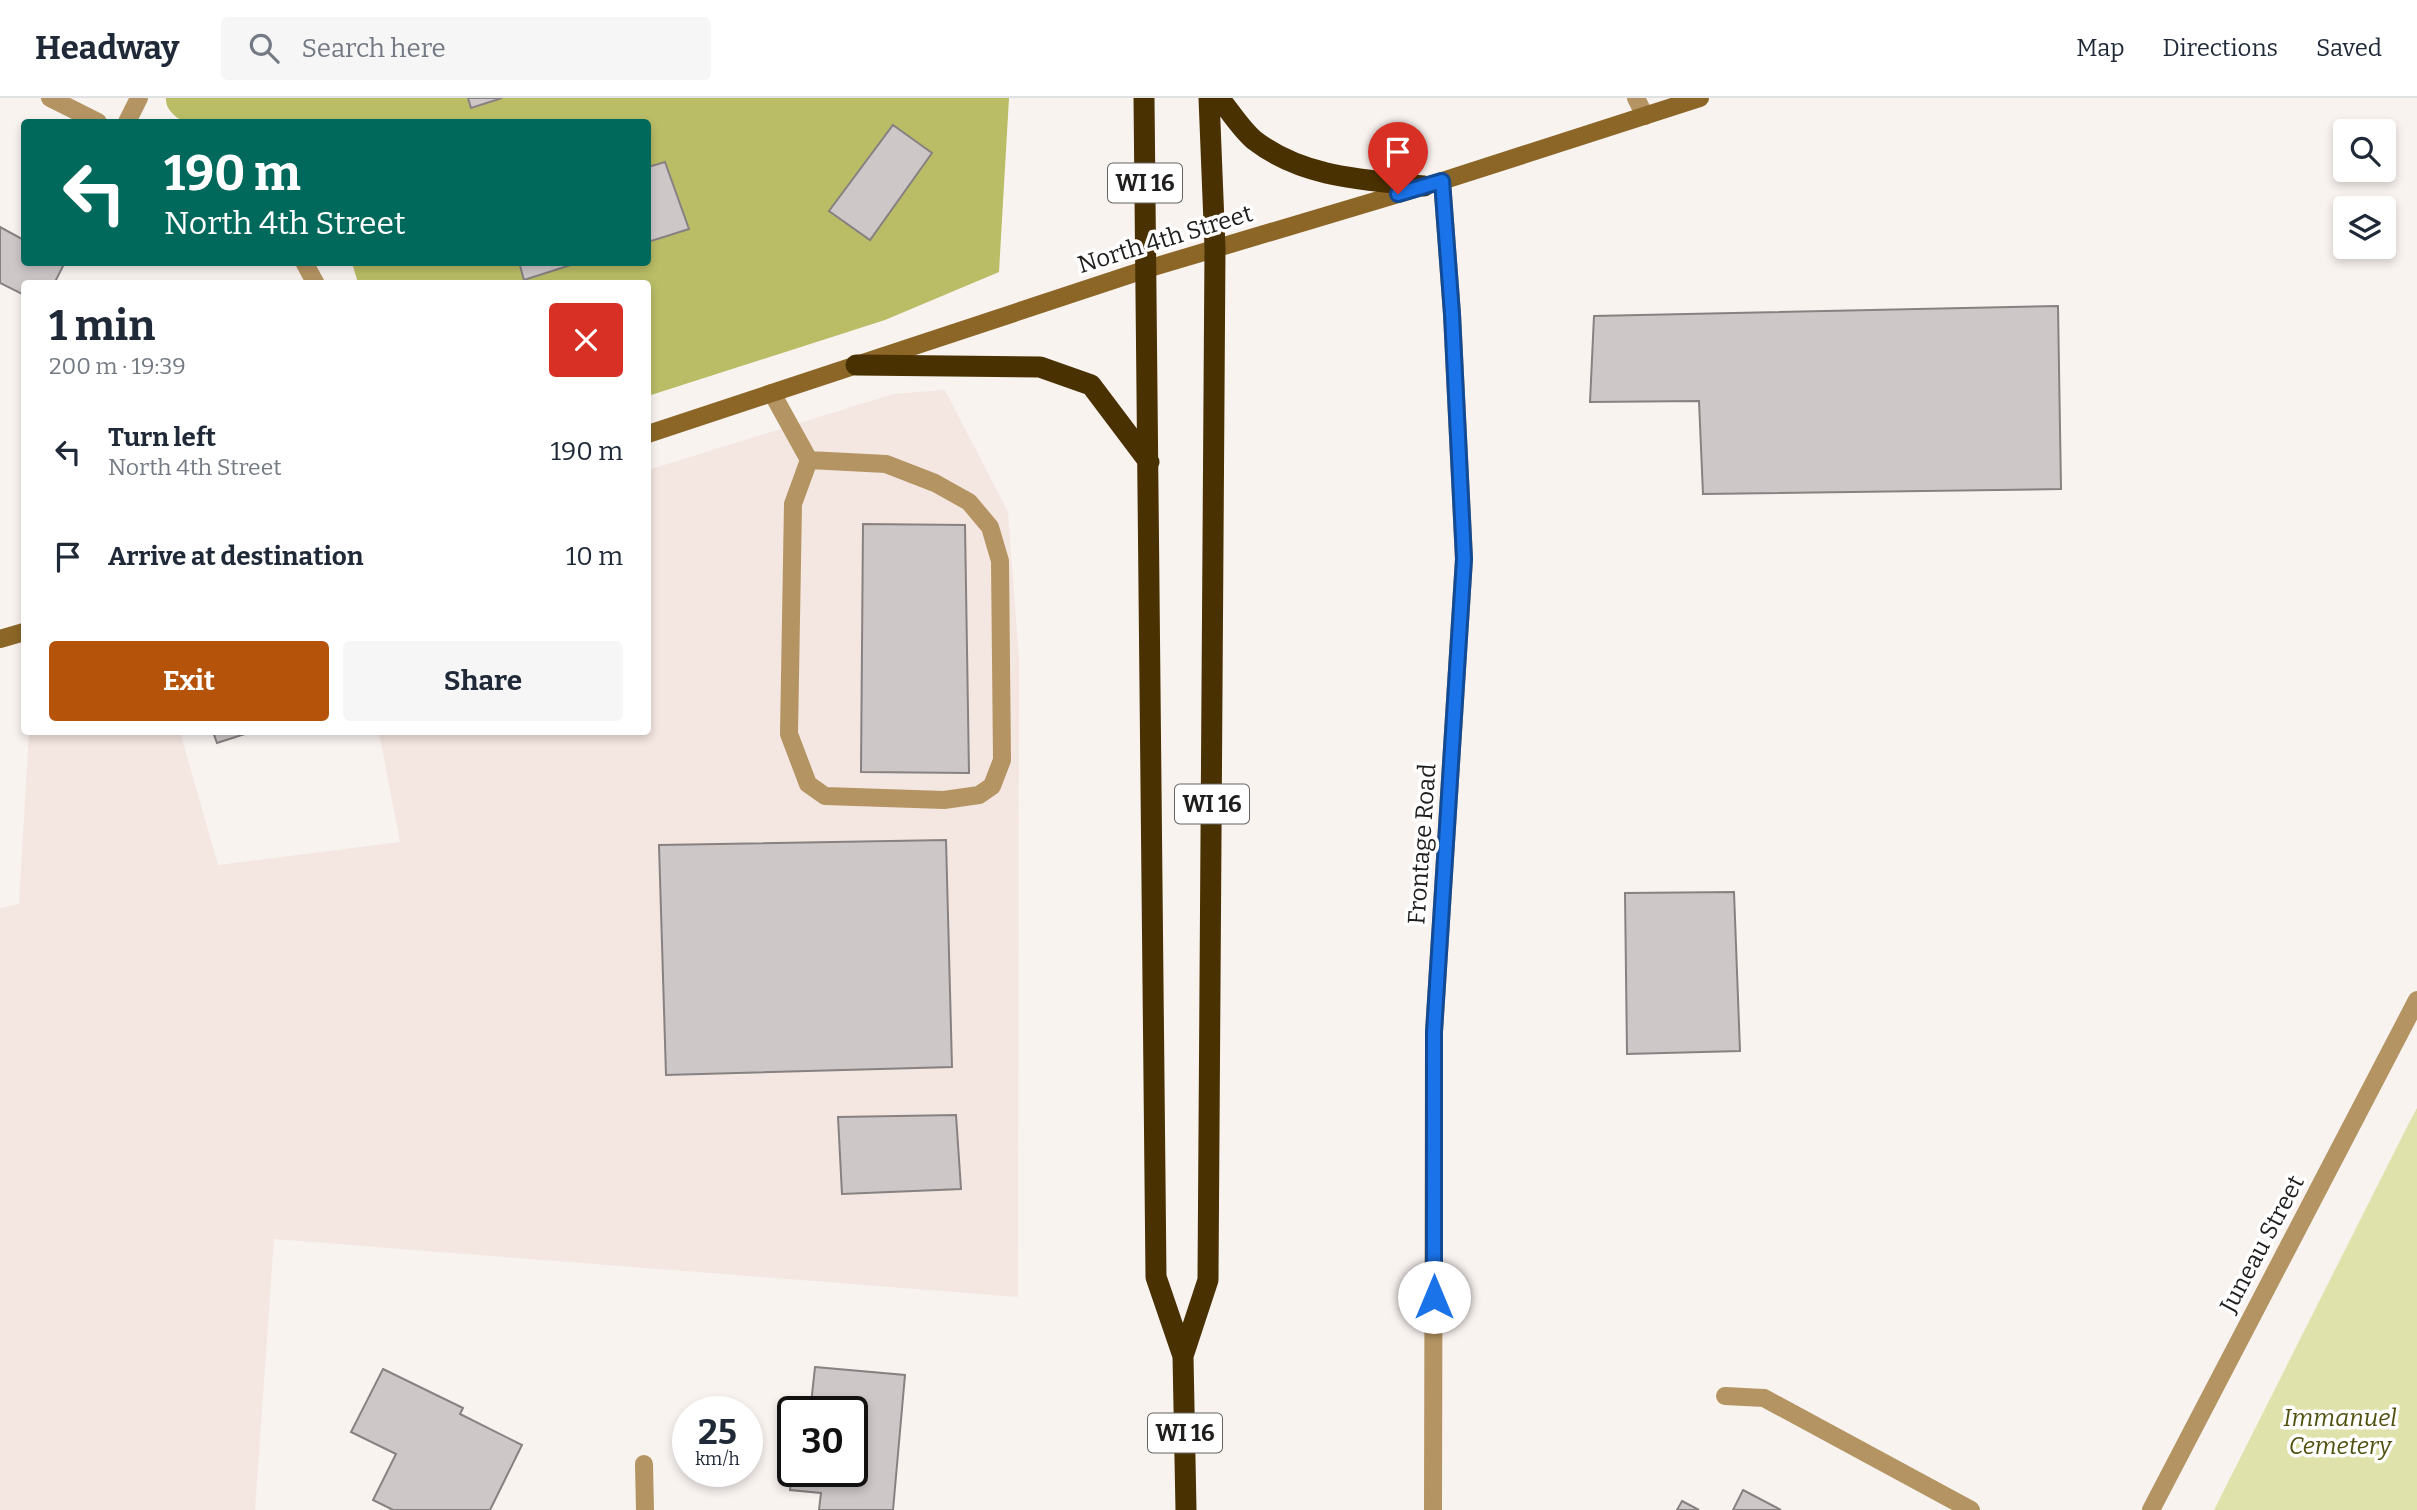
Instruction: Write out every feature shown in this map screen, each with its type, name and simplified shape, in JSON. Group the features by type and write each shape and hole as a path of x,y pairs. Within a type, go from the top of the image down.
{"highway":[{"name":"WI 16","path":"1144,98 1156,1277 1183,1356 1186,1510"},
{"name":"WI 16","path":"1183,1356 1208,1280 1215,248 1209,98"},
{"path":"1220,98 1252,139 1291,163 1337,177 1433,184"},
{"path":"856,365 1040,367 1091,385 1149,462"}],"street":[{"path":"50,98 92,119"},
{"path":"128,119 139,98"},
{"path":"1636,98 1645,116"},
{"name":"North 4th Street","path":"651,433 1147,269 1433,184 1700,98"},
{"name":"Frontage Road","path":"1433,184 1452,314 1464,559 1434,1032 1433,1510"},
{"path":"772,393 809,460 793,504 789,734 808,784 825,796 944,800 979,795 992,786 1002,760 1000,561 990,527 969,502 935,483 886,464 809,460"},
{"path":"0,639 21,633"},
{"name":"Juneau Street","path":"2151,1510 2417,1000"},
{"path":"1725,1396 1765,1398 1971,1510"},
{"path":"644,1464 645,1510"}],"shaded area":[{"path":"945,390 1008,512 1019,659 1018,1297 274,1239 255,1510 0,1510 0,908 19,904 29,735 181,735 218,865 400,842 380,735 651,735 651,469 893,394"}],"green space":[{"path":"166,98 1009,98 999,272 885,320 651,395 651,280 357,280 353,266 651,266 651,119 180,119 166,102"},
{"name":"Immanuel Cemetery","path":"2417,1108 2417,1510 2214,1510 2410,1121"}],"building":[{"path":"468,98 502,98 471,108"},
{"path":"893,125 932,153 870,240 829,211"},
{"path":"665,162 689,229 651,241 651,166"},
{"path":"0,227 21,238 21,266 63,266 56,280 21,280 21,294 0,283"},
{"path":"520,266 568,266 524,280"},
{"path":"2058,306 2061,489 1703,494 1699,401 1590,402 1594,316"},
{"path":"863,524 965,525 969,773 861,772"},
{"path":"214,735 242,735 217,743"},
{"path":"946,840 952,1067 666,1075 659,845"},
{"path":"1734,892 1740,1051 1627,1054 1625,893"},
{"path":"956,1115 961,1189 842,1194 838,1117"},
{"path":"815,1367 905,1375 893,1510 819,1510 821,1493 790,1490 790,1487 868,1487 868,1396 812,1396"},
{"path":"383,1369 463,1408 460,1414 522,1445 490,1510 393,1510 373,1500 396,1454 351,1432"},
{"path":"1743,1490 1781,1510 1733,1510"},
{"path":"1682,1501 1699,1510 1677,1510"}],"route":[{"path":"1398,194 1442,181 1452,314 1464,559 1434,1032 1434,1297"}]}
